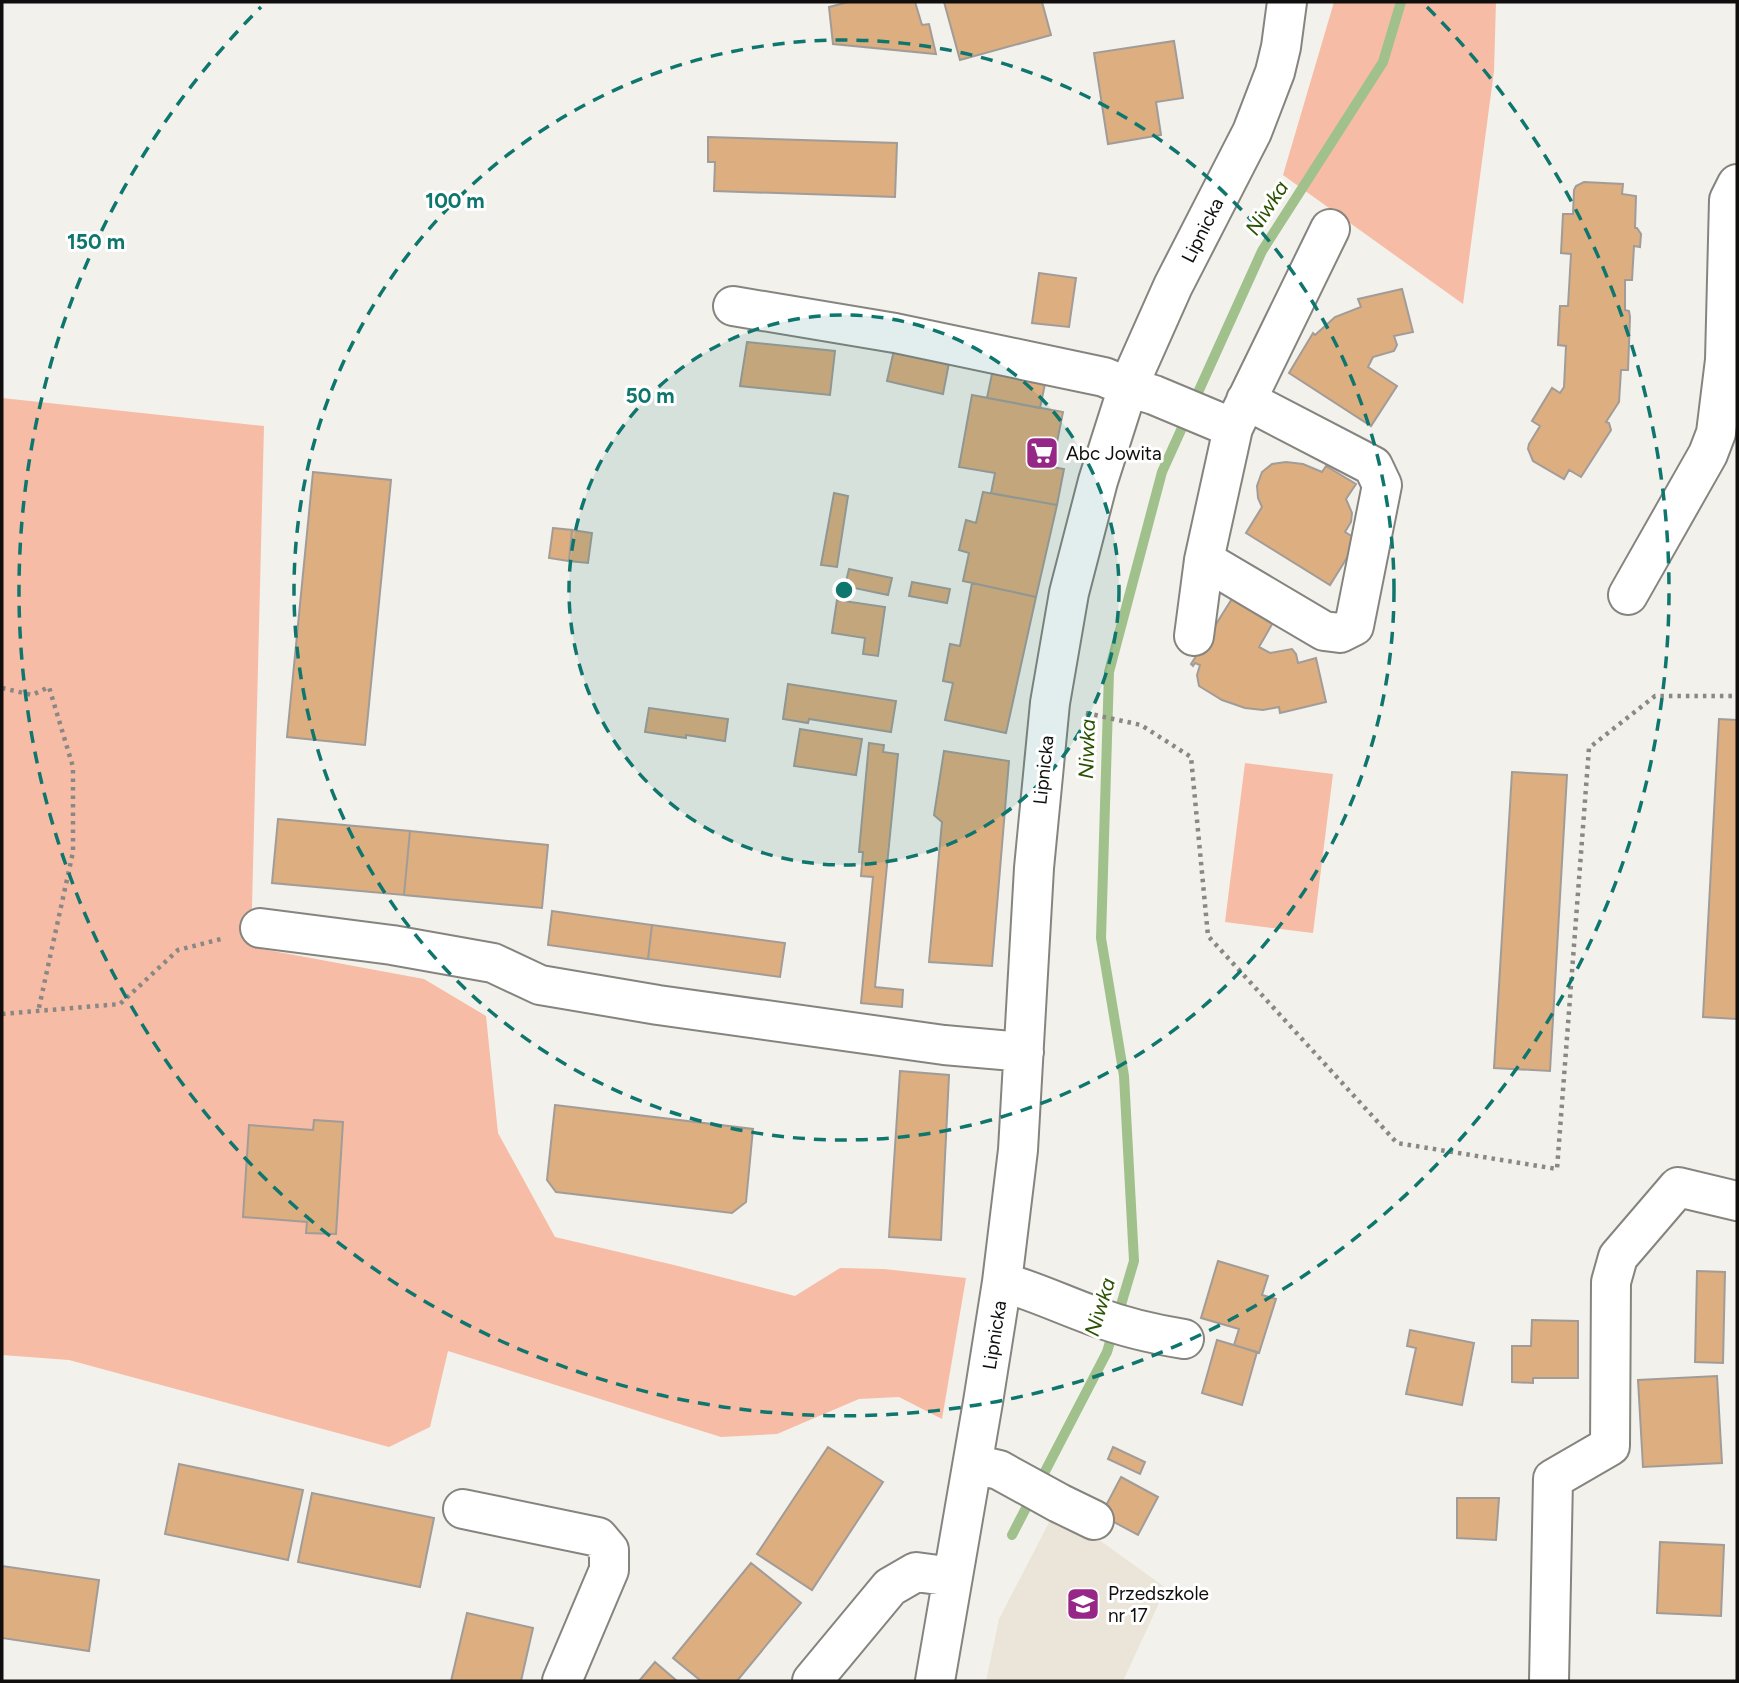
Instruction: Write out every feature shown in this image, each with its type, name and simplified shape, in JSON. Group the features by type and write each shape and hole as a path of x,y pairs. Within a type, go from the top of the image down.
{"street":[{"name":"Lipnicka","path":"935,1681 1002,1282 1018,1150 1034,868 1050,703 1069,593 1098,481 1128,387 1173,286 1252,132 1275,72 1287,2"},
{"path":"1628,595 1708,454 1716,433 1725,360 1728,200 1737,184"},
{"path":"1194,636 1204,560 1231,416 1330,229"},
{"path":"733,306 908,336 1104,377 1165,400 1231,416 1373,466 1382,485 1354,626 1339,634 1324,631 1204,560"},
{"path":"260,929 391,945 494,963 540,985 645,1003 944,1045 1024,1052"},
{"path":"1549,1681 1553,1479 1610,1446 1611,1282 1618,1257 1678,1187 1737,1201"},
{"path":"1002,1282 1142,1332 1184,1339"},
{"path":"972,1464 999,1470 1017,1478 1094,1520"},
{"path":"463,1509 598,1537 609,1550 610,1570 562,1681"},
{"path":"812,1681 890,1587 916,1572 953,1577"}],"path":[{"path":"2,688 32,695 49,687 73,767 73,852 37,1012"},
{"path":"1077,711 1141,725 1191,757 1208,936 1397,1143 1557,1169 1589,748 1655,696 1737,696"},
{"path":"2,1014 120,1004 178,950 260,929"}],"shaded area":[{"path":"1334,2 1496,2 1494,71 1463,304 1283,175"},
{"path":"2,398 264,426 251,947 424,979 486,1016 498,1133 555,1237 795,1296 840,1268 884,1269 966,1278 942,1419 899,1397 859,1399 777,1434 721,1437 448,1351 430,1427 389,1447 69,1360 2,1355"},
{"path":"1245,763 1333,774 1313,933 1225,922"},
{"name":"Przedszkole nr 17","path":"1056,1509 1166,1588 1123,1681 986,1681 999,1619"}],"building":[{"path":"848,2 915,2 922,25 929,24 936,54 833,44 829,7"},
{"path":"944,2 1042,2 1051,35 960,60"},
{"path":"1174,41 1183,98 1156,102 1161,135 1108,144 1094,53"},
{"path":"708,137 897,143 895,197 714,191 715,162 708,162"},
{"path":"1584,182 1623,184 1622,194 1636,196 1635,228 1641,234 1640,247 1634,246 1632,280 1625,280 1625,310 1629,311 1630,317 1628,370 1621,370 1619,402 1606,422 1611,430 1581,477 1569,470 1564,479 1533,461 1528,449 1540,426 1532,421 1552,388 1560,393 1564,387 1566,346 1558,345 1560,306 1568,306 1571,254 1561,253 1563,214 1573,214 1574,190"},
{"path":"1039,273 1076,278 1069,327 1032,323"},
{"path":"1402,289 1413,332 1394,336 1397,345 1394,351 1373,357 1368,367 1397,386 1371,426 1289,373 1313,333 1315,335 1335,317 1361,307 1358,299"},
{"path":"747,342 835,351 830,395 740,386"},
{"path":"894,350 949,363 943,394 887,381"},
{"path":"993,369 1046,379 1040,408 987,398"},
{"path":"972,395 1063,412 1052,467 1064,469 1057,505 991,493 995,473 959,467"},
{"path":"1272,464 1303,464 1322,472 1326,466 1356,484 1346,499 1352,513 1351,522 1345,532 1358,540 1330,585 1246,533 1262,507 1257,486 1262,472"},
{"path":"313,472 391,480 365,745 287,737"},
{"path":"983,492 1057,505 1036,597 963,581 969,553 959,550 966,520 976,523"},
{"path":"834,493 848,496 837,567 821,565"},
{"path":"553,528 572,530 569,561 549,558"},
{"path":"572,530 592,533 588,563 569,561"},
{"path":"849,569 892,578 888,595 845,586"},
{"path":"912,582 950,589 947,603 909,596"},
{"path":"972,583 1036,597 1006,733 945,720 953,683 943,681 950,644 960,646"},
{"path":"1235,594 1275,619 1259,647 1270,653 1292,649 1298,663 1316,658 1326,702 1280,713 1279,707 1263,710 1245,708 1222,700 1199,686 1197,675 1200,665 1191,664"},
{"path":"837,600 885,607 878,656 863,654 865,638 832,633"},
{"path":"788,684 896,701 891,732 809,719 808,723 783,719"},
{"path":"649,708 728,719 725,741 645,732"},
{"path":"1719,719 1737,720 1737,1019 1703,1017"},
{"path":"800,729 862,739 856,775 794,766"},
{"path":"869,743 884,745 883,752 898,754 875,987 903,990 902,1007 861,1003 873,877 861,876 863,852 859,852"},
{"path":"944,751 1009,761 992,966 929,962 942,822 934,815"},
{"path":"1512,772 1567,775 1550,1071 1494,1068"},
{"path":"278,819 410,831 404,895 272,883"},
{"path":"410,831 548,845 542,908 404,895"},
{"path":"552,911 652,925 648,959 548,945"},
{"path":"652,925 785,943 780,977 648,959"},
{"path":"900,1071 949,1075 941,1240 889,1237"},
{"path":"555,1105 753,1129 746,1202 732,1213 556,1192 547,1180"},
{"path":"314,1120 343,1122 336,1234 306,1233 307,1222 243,1217 249,1125 313,1130"},
{"path":"1218,1261 1268,1276 1262,1295 1276,1299 1259,1353 1234,1345 1239,1329 1201,1318"},
{"path":"1697,1271 1725,1272 1723,1363 1695,1362"},
{"path":"1532,1320 1578,1321 1578,1378 1533,1378 1533,1383 1512,1382 1512,1346 1531,1346"},
{"path":"1410,1330 1474,1343 1462,1405 1406,1394 1416,1348 1407,1346"},
{"path":"1217,1340 1257,1352 1242,1405 1202,1393"},
{"path":"1717,1376 1722,1463 1643,1467 1638,1380"},
{"path":"828,1447 883,1482 812,1590 757,1554"},
{"path":"1113,1447 1145,1462 1140,1474 1108,1459"},
{"path":"179,1464 303,1490 288,1560 165,1534"},
{"path":"1121,1477 1158,1497 1138,1535 1101,1515"},
{"path":"312,1493 434,1518 420,1587 298,1562"},
{"path":"1457,1498 1499,1498 1496,1540 1457,1538"},
{"path":"1660,1542 1724,1545 1721,1616 1657,1613"},
{"path":"751,1563 801,1603 737,1681 701,1681 673,1658"},
{"path":"2,1566 99,1580 89,1651 2,1638"},
{"path":"467,1613 533,1628 521,1681 451,1681"},
{"path":"655,1662 677,1681 639,1681"}],"waterway":[{"name":"Niwka","path":"1012,1535 1107,1352 1134,1261 1124,1076 1101,938 1109,672 1162,472 1262,251 1383,62 1401,2"}],"place":[{"name":"Abc Jowita","path":"1042,453"},
{"name":"Przedszkole nr 17","path":"1083,1604"}]}
